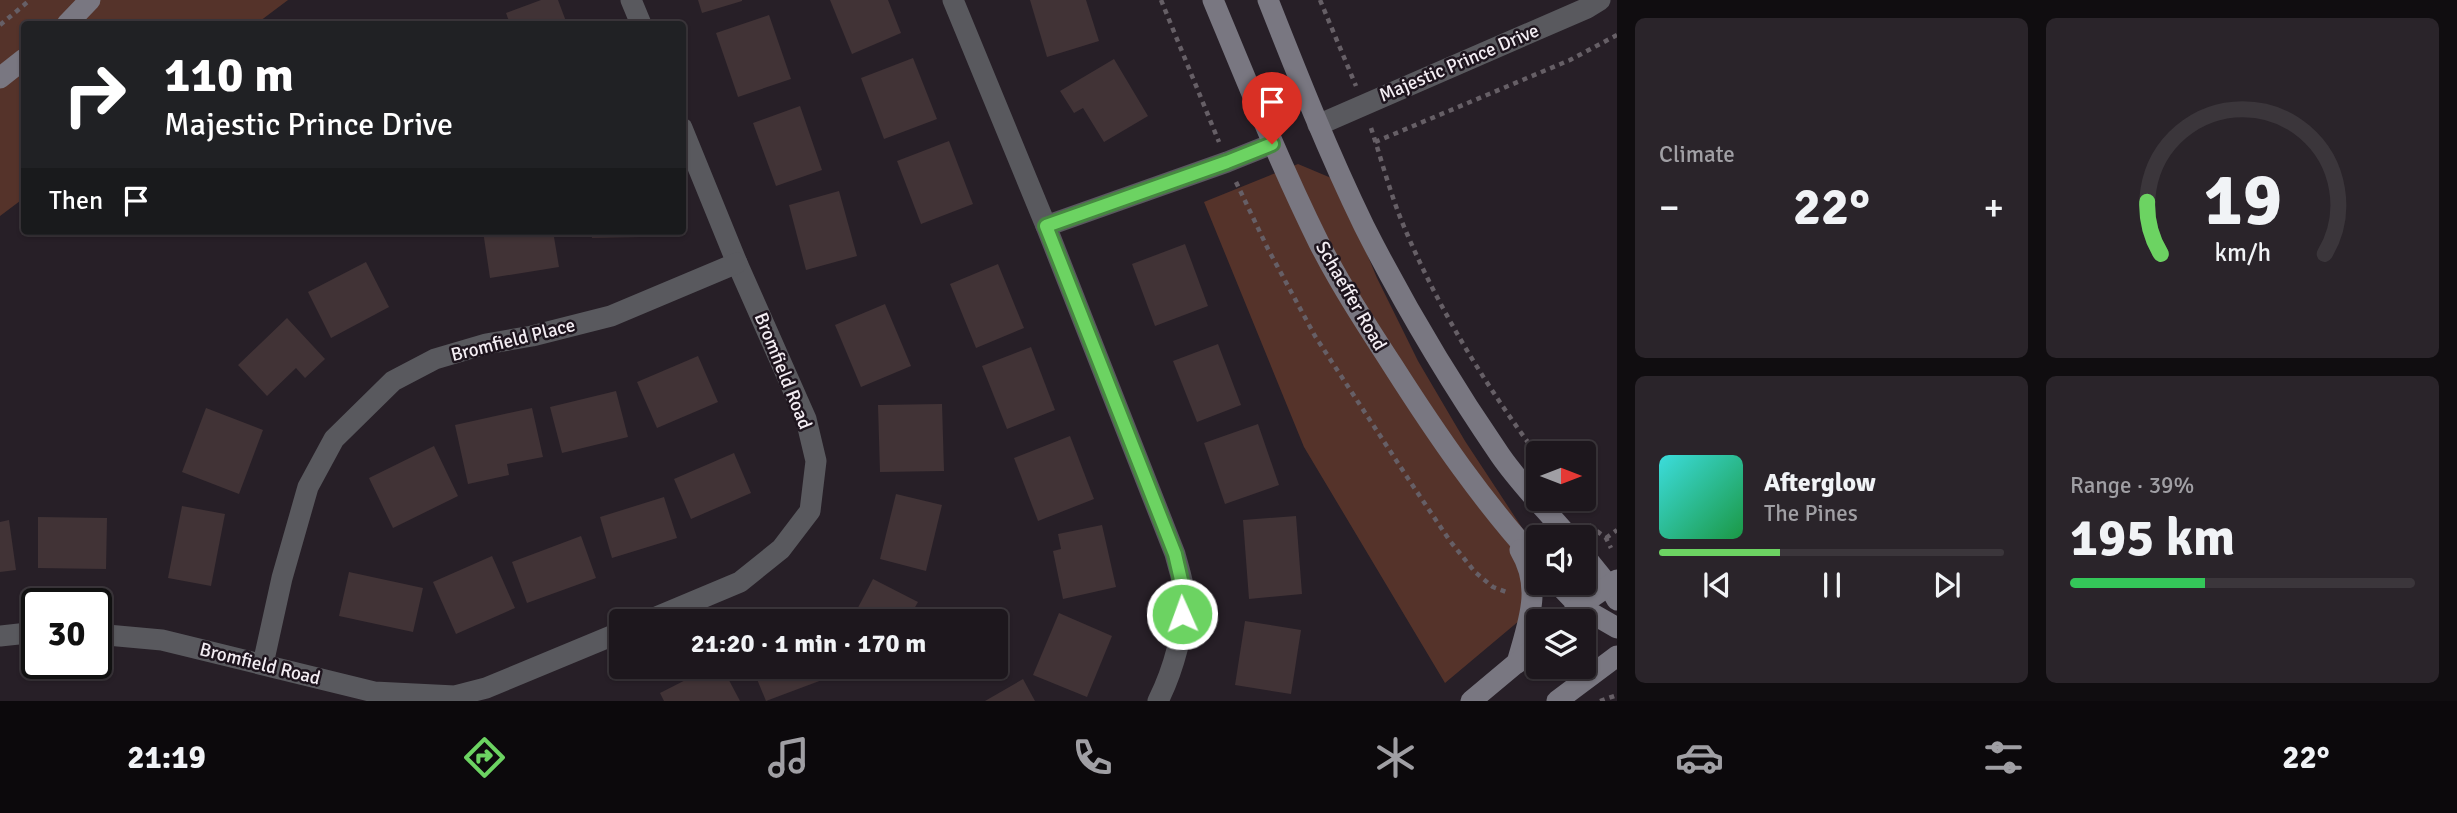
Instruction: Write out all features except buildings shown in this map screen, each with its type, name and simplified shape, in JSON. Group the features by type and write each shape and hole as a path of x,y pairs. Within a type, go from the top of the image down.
{"street":[{"path":"70,21 90,0"},
{"path":"631,0 640,21"},
{"path":"953,0 1046,226 1175,554 1184,593 1180,634 1170,678 1158,701"},
{"name":"Schaeffer Road","path":"1213,0 1272,144 1320,245 1364,322 1465,474 1526,549"},
{"path":"1268,0 1318,125 1364,226 1446,374 1502,458 1559,525"},
{"name":"Majestic Prince Drive","path":"1318,125 1600,0"},
{"path":"0,78 21,61"},
{"name":"Bromfield Road","path":"676,609 740,582 781,549 810,511 816,461 806,419 737,263 686,138"},
{"path":"1046,226 1272,144"},
{"name":"Bromfield Place","path":"263,664 282,578 309,487 334,439 393,381 435,359 486,344 533,336 611,316 737,263"},
{"path":"1507,528 1530,566 1533,596 1517,663"},
{"path":"1580,609 1614,589 1596,569"},
{"path":"1596,621 1617,628"},
{"path":"0,636 21,634"},
{"name":"Bromfield Road","path":"112,635 162,640 374,692 455,696 486,688 609,637"},
{"path":"1471,701 1526,655"},
{"path":"1557,701 1617,656"}],"path":[{"path":"0,24 30,0"},
{"path":"1161,0 1227,162 1268,249 1315,335 1450,541 1475,572 1493,587 1517,595 1533,596"},
{"path":"1320,0 1363,104 1404,228 1429,281 1474,362 1527,441"},
{"path":"1375,142 1570,60 1617,35"},
{"path":"1606,538 1617,530"},
{"path":"1600,701 1617,695"}],"shaded area":[{"path":"0,0 288,0 260,21 21,21 21,200 0,216"},
{"path":"1298,164 1336,180 1377,278 1418,361 1465,441 1526,534 1526,595 1538,595 1538,605 1533,609 1526,609 1526,615 1445,683 1304,447 1204,202"}],"route":[{"path":"1182,614 1184,593 1175,554 1046,226 1272,144"}]}
